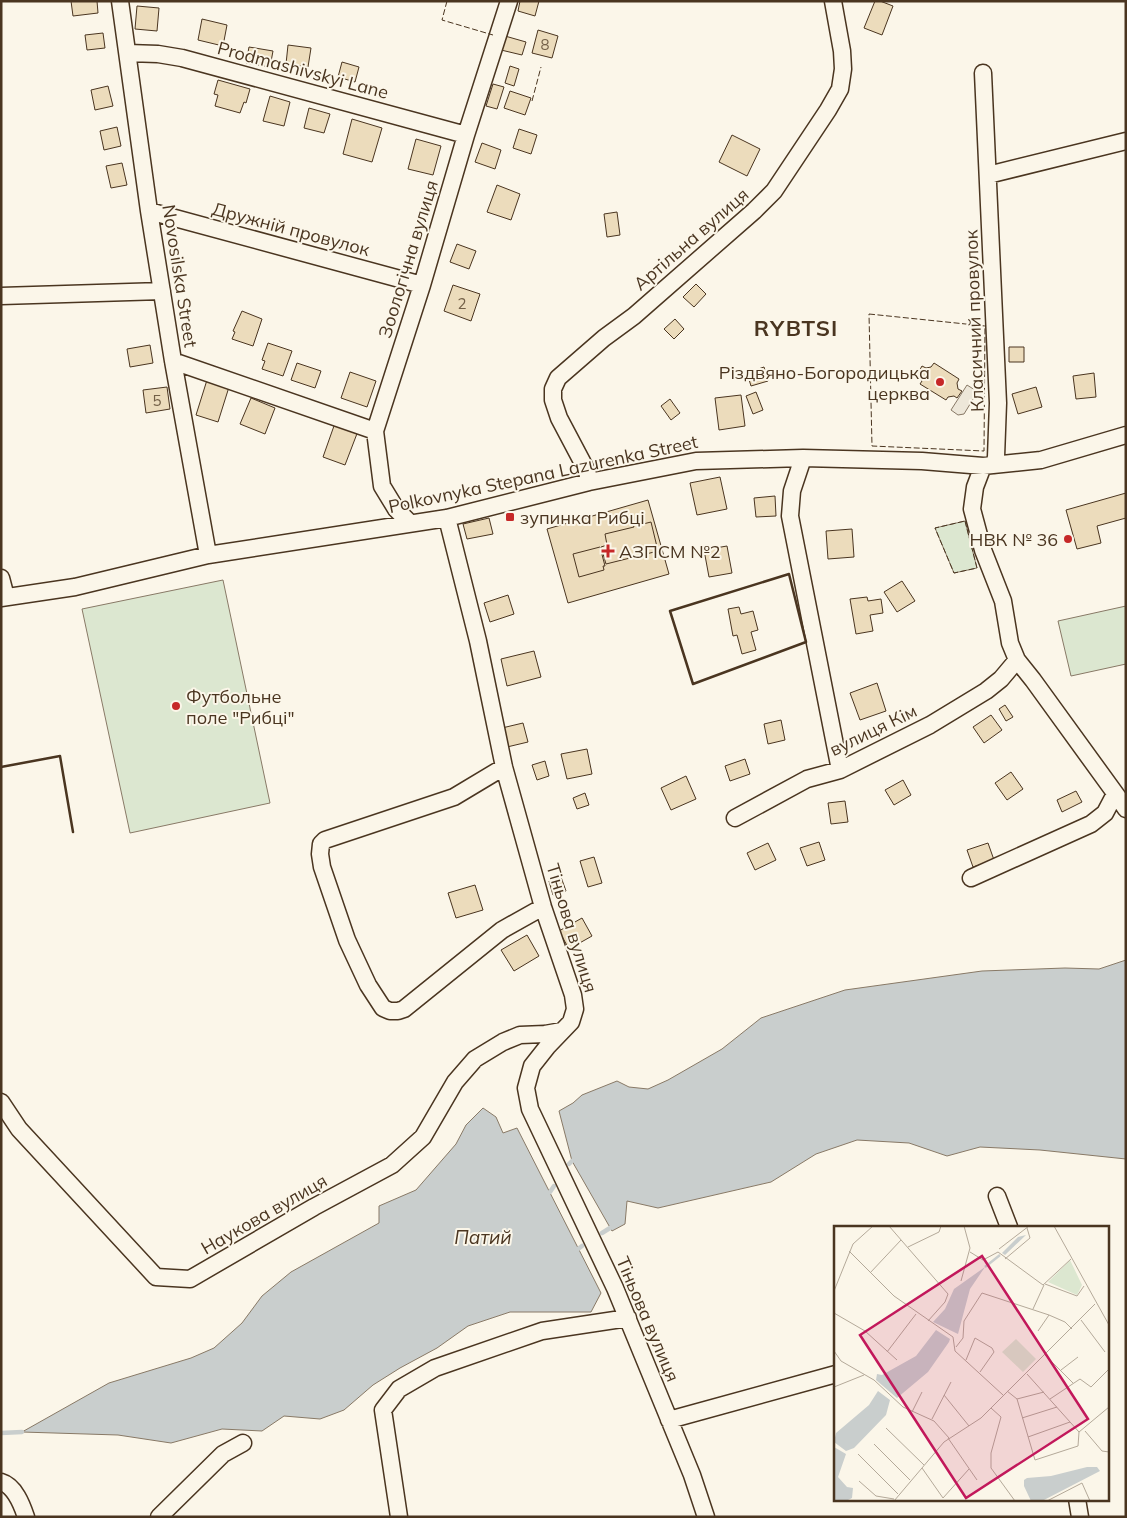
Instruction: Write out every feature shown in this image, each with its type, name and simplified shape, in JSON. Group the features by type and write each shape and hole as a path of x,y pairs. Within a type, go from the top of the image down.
{"street":[{"name":"Novosilska Street","path":"120,1 149,211 173,362 208,555"},
{"name":"Зоологічна вулиця","path":"410,523 396,509 382,486 376,431 509,1"},
{"name":"Артільна вулиця","path":"589,482 586,471 559,418 553,400 553,389 558,378 604,338 642,309 754,211 774,191 840,90 843,69 842,51 834,1"},
{"name":"Prodmashivskyi Lane","path":"128,53 158,54 182,58 466,135"},
{"name":"Класичний провулок","path":"983,73 998,403 996,457 975,487 972,509 983,550 1003,601 1010,642 1017,660"},
{"path":"988,176 1126,141"},
{"name":"Дружній провулок","path":"149,211 422,285"},
{"path":"1,296 162,291"},
{"path":"173,362 376,431"},
{"name":"Polkovnyka Stepana Lazurenka Street","path":"4,598 75,587 208,555 447,518 589,482 696,461 803,458 989,466 1041,460 1126,435"},
{"path":"803,458 792,491 790,516 840,770"},
{"name":"Тіньова вулиця","path":"447,518 478,641 504,767 543,907 573,996 575,1009 571,1022 532,1066 526,1088 530,1109 628,1318 692,1475 706,1517"},
{"path":"1,578 4,598"},
{"path":"1017,660 1126,809"},
{"name":"вулиця Кім","path":"735,818 808,779 840,770 930,725 986,691 1001,679 1017,660"},
{"path":"504,767 454,796 325,840 320,854 322,867 347,940 368,985 383,1008 390,1011 404,1009 502,930 543,907"},
{"path":"971,878 1091,824 1105,813 1116,794"},
{"name":"Наукова вулиця","path":"1,1102 19,1129 156,1277 190,1279 392,1164 423,1137 455,1082 475,1059 502,1042 520,1035 562,1031"},
{"path":"997,1196 1009,1226"},
{"path":"399,1517 383,1410 399,1390 435,1368 542,1331 628,1318"},
{"path":"669,1420 834,1375"},
{"path":"159,1517 223,1454 244,1444"},
{"path":"1,1482 7,1484 20,1501 26,1517"},
{"path":"1077,1500 1080,1517"}],"green space":[{"path":"965,521 977,568 954,573 935,528"},
{"name":"Футбольне поле \"Рибці\"","path":"223,580 270,803 130,833 82,609"},
{"path":"1126,606 1126,664 1071,676 1058,621"}],"shaded area":[{"path":"967,385 975,390 975,396 964,414 958,415 951,410"}],"water":[{"path":"1126,960 1126,1159 1040,1150 980,1147 947,1156 909,1143 857,1140 816,1154 771,1182 658,1208 627,1201 625,1224 612,1231 572,1161 559,1111 582,1095 617,1081 629,1087 648,1089 668,1080 722,1049 761,1018 845,990 982,971 1065,968 1099,969"},
{"name":"Патий","path":"483,1108 496,1117 503,1133 517,1128 601,1293 591,1312 510,1312 468,1326 437,1348 373,1385 344,1410 320,1419 284,1416 262,1431 222,1429 171,1443 118,1435 22,1432 109,1383 191,1358 214,1348 242,1323 262,1296 291,1272 379,1223 379,1206 416,1190 456,1144 466,1125"}],"building":[{"path":"71,1 97,1 98,13 73,16"},
{"path":"520,1 539,1 535,16 518,11"},
{"path":"875,1 893,6 882,35 864,28"},
{"path":"137,6 159,8 157,31 135,29"},
{"path":"202,19 227,25 223,46 198,40"},
{"path":"538,30 558,36 552,58 532,53"},
{"path":"103,33 105,48 87,50 85,35"},
{"path":"505,36 526,42 522,55 501,50"},
{"path":"288,45 311,48 308,67 286,64"},
{"path":"249,47 273,51 270,67 246,63"},
{"path":"342,62 359,67 355,82 338,77"},
{"path":"510,66 519,69 514,86 505,83"},
{"path":"218,80 250,89 246,103 244,102 240,113 215,106 218,95 214,94"},
{"path":"493,84 504,87 497,109 486,106"},
{"path":"108,86 113,106 95,110 91,90"},
{"path":"510,91 531,98 525,115 504,108"},
{"path":"270,96 290,102 284,126 263,121"},
{"path":"309,108 330,114 324,133 304,128"},
{"path":"352,119 382,128 372,162 343,154"},
{"path":"117,127 121,146 104,150 100,131"},
{"path":"519,129 537,135 531,154 513,148"},
{"path":"732,135 760,149 747,176 719,162"},
{"path":"416,139 441,146 433,175 408,169"},
{"path":"482,143 501,150 495,169 475,162"},
{"path":"122,163 127,185 111,188 106,166"},
{"path":"497,185 520,194 511,220 487,212"},
{"path":"617,212 620,235 607,237 604,214"},
{"path":"457,244 476,251 469,269 450,262"},
{"path":"696,284 706,294 694,307 683,297"},
{"path":"453,285 480,294 471,321 444,311"},
{"path":"242,311 262,319 253,346 232,339 235,332 233,331"},
{"path":"675,319 684,329 674,339 664,329"},
{"path":"268,343 292,351 283,376 262,369 265,361 262,360"},
{"path":"150,345 153,363 130,367 127,349"},
{"path":"1009,347 1024,347 1024,362 1009,362"},
{"path":"297,363 321,371 315,388 291,380"},
{"name":"Різдвяно-Богородицька церква","path":"934,363 959,379 957,383 958,389 962,391 957,398 954,396 948,397 946,400 920,384 922,381 921,375 918,373 922,366 926,368 931,367"},
{"path":"764,367 768,381 751,386 747,373"},
{"path":"350,372 376,381 367,407 341,398"},
{"path":"1094,373 1096,397 1076,399 1073,376"},
{"path":"207,380 229,387 218,422 196,415"},
{"path":"167,387 170,409 146,413 143,390"},
{"path":"1036,387 1042,407 1018,414 1012,394"},
{"path":"756,392 763,410 753,414 746,396"},
{"path":"741,395 745,426 719,430 715,398"},
{"path":"251,398 275,408 265,434 240,424"},
{"path":"670,399 680,413 671,420 661,406"},
{"path":"335,423 358,431 345,465 323,457"},
{"path":"720,477 727,509 697,515 690,483"},
{"path":"1126,493 1126,518 1097,526 1101,543 1077,549 1066,510"},
{"path":"775,496 776,516 756,517 754,498"},
{"name":"АЗПСМ №2","path":"648,500 669,574 568,603 547,529"},
{"path":"489,518 493,534 467,539 463,524"},
{"path":"642,521 643,524 651,522 658,551 606,564 601,547 607,545 605,534 634,527 633,524"},
{"path":"852,529 854,557 828,559 826,531"},
{"path":"727,546 732,573 709,577 704,550"},
{"path":"600,547 605,566 603,566 604,570 579,577 573,554"},
{"path":"902,581 915,601 897,612 884,592"},
{"path":"508,595 514,614 490,622 484,603"},
{"path":"867,597 868,601 881,599 883,613 870,615 873,631 856,634 850,599"},
{"path":"739,607 741,614 753,611 758,630 751,632 756,650 742,654 737,635 733,636 728,609"},
{"path":"534,651 541,677 507,686 501,659"},
{"path":"877,683 886,711 860,720 850,693"},
{"path":"1005,705 1013,717 1006,721 999,709"},
{"path":"991,715 1002,730 984,743 973,727"},
{"path":"781,720 785,740 768,744 764,724"},
{"path":"523,723 528,742 507,747 502,728"},
{"path":"587,749 592,774 567,779 561,754"},
{"path":"745,759 750,774 730,781 725,766"},
{"path":"545,761 549,776 537,780 532,765"},
{"path":"1011,772 1023,789 1007,800 995,783"},
{"path":"686,776 696,799 671,810 661,788"},
{"path":"903,780 911,795 894,805 885,790"},
{"path":"1076,791 1082,802 1062,812 1057,800"},
{"path":"585,793 589,805 577,809 573,798"},
{"path":"845,801 848,822 831,824 828,803"},
{"path":"819,842 825,860 807,866 800,848"},
{"path":"768,843 776,860 755,870 747,853"},
{"path":"988,843 994,860 973,867 967,850"},
{"path":"594,857 602,883 588,887 580,861"},
{"path":"561,877 566,891 553,895 549,881"},
{"path":"475,885 483,910 456,918 448,893"},
{"path":"582,918 592,936 569,949 559,931"},
{"path":"527,935 539,956 514,971 501,950"}],"waterway":[{"path":"569,1164 572,1161"},
{"path":"550,1192 554,1186"},
{"path":"602,1233 610,1228"},
{"path":"578,1249 582,1246"},
{"path":"1,1433 22,1432"}],"fence":[{"path":"447,1 442,20 493,35"},
{"path":"532,101 541,67"},
{"path":"869,314 985,326 984,451 872,446 869,314"},
{"path":"965,521 977,568 954,573 935,528 965,521"}],"wall":[{"path":"789,574 806,642 693,684 670,611 789,574"},
{"path":"1,767 60,756 73,832"}],"place":[{"name":"Різдвяно-Богородицька церква","path":"940,382"},
{"name":"зупинка Рибці","path":"510,517"},
{"name":"НВК № 36","path":"1068,539"},
{"name":"АЗПСМ №2","path":"608,551"},
{"name":"Футбольне поле \"Рибці\"","path":"176,706"}],"district":[{"name":"RYBTSI","path":"796,328"}]}
